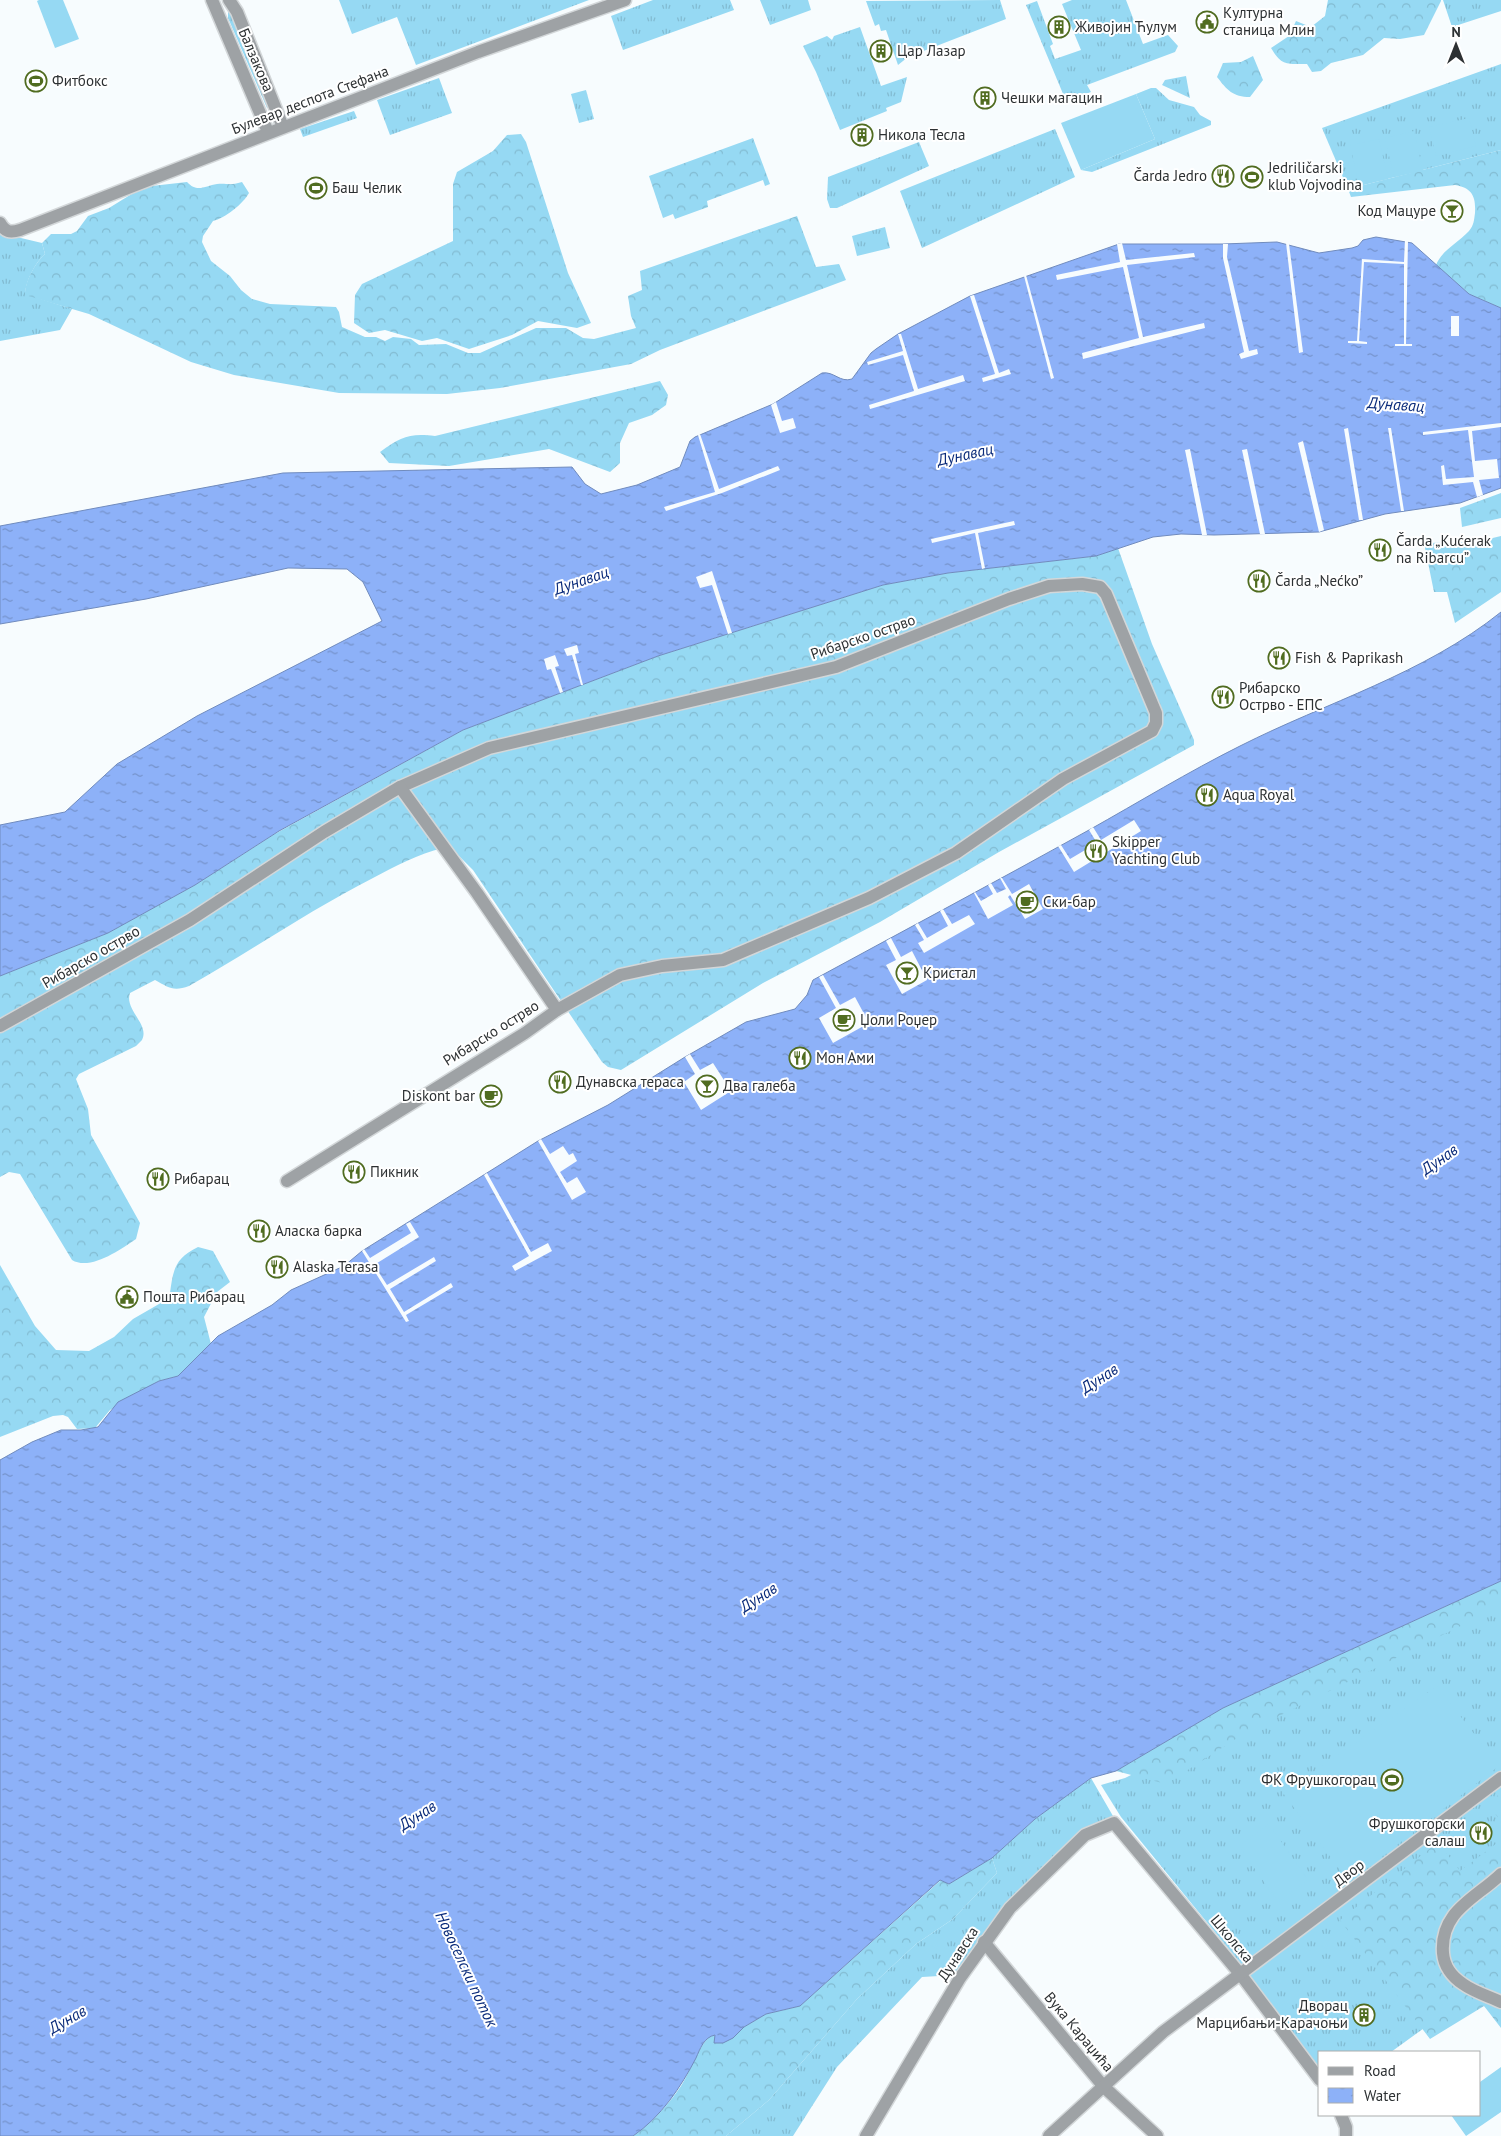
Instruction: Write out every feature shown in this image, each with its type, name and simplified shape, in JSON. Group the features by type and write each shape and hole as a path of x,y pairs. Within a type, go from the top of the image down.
{"street":[{"name":"Балзакова","path":"212,0 268,132"},
{"name":"Балзакова","path":"229,0 237,12 283,127"},
{"name":"Булевар деспота Стефана","path":"4,227 20,230 268,132 478,52 625,0"},
{"name":"Рибарско острво","path":"0,1026 190,920 324,832 400,787 489,748 836,667 1009,599 1048,586 1082,584 1100,587 1106,594 1156,713 1156,723 1152,731 1147,735 1075,772 956,853 869,898 724,960 662,966 620,975 557,1010 525,1033 287,1181"},
{"name":"Рибарско острво","path":"400,787 478,893 557,1010"},
{"name":"Двор","path":"1049,2136 1163,2032 1501,1778"},
{"name":"Школска","path":"1114,1823 1241,1975 1318,2077"},
{"name":"Дунавска","path":"866,2136 984,1942 1010,1908 1085,1835 1114,1823"},
{"path":"1501,1874 1460,1908 1447,1924 1443,1937 1444,1957 1453,1976 1472,1990 1501,2002"},
{"name":"Вука Караџића","path":"984,1942 1104,2087 1157,2136"},
{"path":"1341,2116 1346,2127 1346,2136"}],"green space":[{"path":"63,0 79,39 55,48 37,1"},
{"path":"339,0 589,0 416,65 397,17 352,34"},
{"path":"653,0 730,0 734,10 623,50 611,16"},
{"path":"760,0 808,0 811,10 770,25"},
{"path":"1000,0 1006,19 908,57 898,65 886,30 881,31 879,24 875,26 866,1"},
{"path":"1072,0 1126,0 1143,44 1168,35 1178,46 1175,52 1087,85 1091,92 1066,101 1026,5 1037,1 1053,44 1050,46 1055,59 1081,50 1062,4"},
{"path":"1328,0 1441,1 1424,35 1400,39 1384,38 1363,55 1331,63 1321,71 1312,72 1307,64 1289,64 1278,58 1271,48 1289,36 1296,21 1311,27 1325,16"},
{"path":"1443,0 1501,0 1501,11 1452,27"},
{"path":"228,12 232,13 269,107 267,108 228,18"},
{"path":"860,27 881,86 907,77 901,102 886,108 887,111 840,130 803,46 827,36 832,40 834,36"},
{"path":"1253,56 1263,80 1250,97 1239,96 1227,89 1217,77 1223,63 1241,62"},
{"path":"1501,64 1501,150 1348,189 1322,128"},
{"path":"1186,76 1190,98 1162,85 1165,80"},
{"path":"439,78 452,113 390,135 377,100"},
{"path":"1156,88 1169,100 1194,107 1200,115 1211,121 1211,125 1092,172 1081,170 1155,139 1136,94"},
{"path":"586,90 594,119 579,123 571,94"},
{"path":"1136,94 1155,139 1081,170 1061,123"},
{"path":"354,111 357,118 303,137 300,129"},
{"path":"1469,118 1476,146 1436,156 1429,127"},
{"path":"1055,129 1075,177 922,248 900,191"},
{"path":"1414,131 1423,171 1394,177 1385,138"},
{"path":"521,134 526,142 568,273 591,323 577,328 538,321 512,335 469,349 437,338 422,341 385,330 369,333 354,323 355,295 362,284 453,241 453,184 457,172 493,151 507,135"},
{"path":"753,138 770,184 765,186 763,180 707,201 708,207 675,219 673,214 663,218 649,176"},
{"path":"1379,139 1388,179 1359,185 1350,145"},
{"path":"919,142 929,166 837,208 830,208 827,199 828,177"},
{"path":"1501,150 1501,308 1469,294 1436,265 1442,255 1472,227 1475,202 1474,197 1469,191 1455,185 1351,197 1348,189"},
{"path":"187,182 198,188 242,182 249,193 243,202 233,210 213,221 203,236 202,242 211,261 230,276 241,290 252,299 270,304 336,307 342,327 365,337 376,337 385,341 393,337 411,339 419,345 446,344 468,353 480,353 536,328 566,328 583,338 594,339 636,328 631,316 628,296 642,290 640,271 797,216 816,267 839,264 846,280 660,350 631,364 500,388 447,394 339,393 234,375 191,362 89,314 25,295 31,273 45,254 42,243 51,234 71,234 77,231 88,216 109,208 143,187"},
{"path":"885,227 890,248 857,256 852,236"},
{"path":"0,233 42,243 45,254 32,272 25,294 72,309 60,330 0,341"},
{"path":"660,381 668,395 666,405 652,415 629,423 620,443 620,463 610,472 549,449 449,466 389,463 380,452 406,437 418,435 435,436"},
{"path":"1501,493 1501,518 1462,527 1460,508"},
{"path":"1501,536 1501,592 1455,623 1447,592 1434,592 1424,543 1476,542"},
{"path":"1118,548 1152,644 1194,740 1194,745 999,852 880,922 763,983 621,1070 608,1067 602,1062 473,870 459,856 443,848 407,861 350,890 189,986 175,989 155,980 130,993 130,1005 143,1028 142,1040 136,1046 79,1074 76,1079 88,1109 91,1135 140,1223 136,1239 105,1258 96,1261 79,1263 72,1260 20,1174 9,1172 0,1177 0,976 108,933 195,885 273,835 463,730 658,656 883,585 948,573 1096,556"},
{"path":"198,1247 213,1251 230,1282 217,1292 204,1317 211,1344 178,1376 159,1381 110,1410 95,1428 77,1429 68,1417 63,1415 53,1416 0,1437 0,1265 35,1326 56,1350 89,1351 114,1337 133,1319 159,1304 170,1293 174,1271 180,1260"},
{"path":"1501,1581 1501,1606 1245,1733 1166,1784 1116,1771 1223,1708"},
{"path":"1501,1591 1501,2010 1467,1997 1392,2051 1318,2051 1318,2069 1245,1969 1121,1817 1101,1785 1125,1778"},
{"name":"ФК Фрушкогорац","path":"1437,1686 1499,1766 1349,1882 1283,1793"},
{"path":"1091,1778 1113,1816 1089,1829 956,1975 922,1977 837,2067 793,2136 726,2136 769,2100 857,1999 916,1944 953,1919 997,1873 992,1858 1035,1819"},
{"path":"1501,1793 1501,1821 1487,1804"},
{"path":"1269,1824 1308,1880 1278,1902 1239,1846"},
{"path":"1501,1840 1501,2028 1484,2006 1430,2039 1340,1920 1438,1842 1460,1871"},
{"path":"992,1858 997,1873 953,1919 916,1944 857,1999 769,2100 726,2136 633,2136 653,2120 671,2100 685,2080 702,2046 711,2035 733,2038 744,2027 766,2014 800,2006 941,1880 949,1884"},
{"path":"1501,2067 1501,2112 1466,2136 1452,2116 1481,2116 1481,2081"}],"water":[{"name":"Дунавац","path":"1376,237 1412,243 1469,294 1501,308 1501,488 1460,503 1385,514 1319,532 1181,534 1153,537 1096,556 948,573 883,585 658,656 463,730 279,831 195,885 108,933 0,976 0,825 65,812 117,764 197,716 382,621 363,582 347,569 288,568 146,599 0,624 0,526 283,473 572,467 585,484 601,494 637,485 680,467 690,441 695,437 773,404 822,373 848,380 852,379 876,349 898,334 970,296 1119,244 1277,242 1319,253 1352,248 1358,246 1363,240"},
{"path":"1501,612 1501,1581 1223,1708 1116,1771 1091,1778 1035,1819 992,1858 949,1884 940,1880 800,2006 766,2014 744,2027 733,2038 723,2043 714,2043 715,2035 708,2038 684,2080 669,2101 653,2120 633,2136 0,2136 0,1460 32,1442 61,1430 81,1430 98,1427 118,1402 159,1381 178,1376 218,1336 272,1305 291,1290 344,1266 362,1251 538,1141 608,1105 746,1022 795,1009 807,995 813,980 1055,849 1221,756 1273,730 1374,686 1440,653 1471,634"}],"pier":[{"path":"1405,239 1408,240 1406,344 1412,344 1412,346 1395,346 1395,344 1404,344 1404,264 1364,262 1359,341 1367,342 1367,344 1348,343 1348,341 1357,341 1362,259 1404,262"},
{"path":"1122,243 1126,260 1194,253 1195,257 1127,265 1143,337 1204,323 1205,328 1083,359 1082,353 1139,338 1123,267 1057,280 1056,275 1120,262 1117,244"},
{"path":"1286,243 1289,244 1303,352 1299,353"},
{"path":"1223,244 1228,244 1227,257 1249,351 1257,349 1258,354 1241,359 1239,354 1244,352 1223,258"},
{"path":"1026,275 1054,378 1051,379 1024,276"},
{"path":"974,295 999,373 1009,369 1011,374 983,382 982,378 995,374 970,296"},
{"path":"1451,316 1459,316 1459,336 1451,336"},
{"path":"898,334 901,334 918,389 963,375 965,381 870,409 869,405 914,391 903,355 868,365 867,362 903,351"},
{"path":"776,402 782,421 793,418 796,428 780,433 771,405"},
{"path":"1501,423 1501,427 1472,431 1475,461 1497,459 1499,478 1479,480 1483,495 1477,497 1473,482 1443,485 1441,466 1444,465 1446,479 1474,477 1468,430 1423,435 1423,432"},
{"path":"1348,428 1363,520 1359,520 1344,429"},
{"path":"1388,428 1391,428 1404,511 1401,511"},
{"path":"700,434 719,489 778,466 780,470 722,493 666,511 664,507 715,492 698,435"},
{"path":"1303,441 1324,530 1319,532 1298,443"},
{"path":"1190,449 1207,535 1202,535 1185,450"},
{"path":"1247,449 1265,534 1260,534 1242,450"},
{"path":"1014,521 1015,525 978,533 985,568 982,569 975,533 932,543 931,539"},
{"path":"712,571 732,633 728,634 712,585 700,588 696,577"},
{"path":"577,645 579,653 575,654 583,685 581,685 572,655 567,656 564,649"},
{"path":"555,655 559,666 555,667 563,692 560,693 551,669 547,670 544,659"},
{"name":"Skipper Yachting Club","path":"1134,820 1141,831 1074,872 1058,846 1061,845 1070,859 1097,843 1089,830 1093,827 1101,840"},
{"path":"1000,878 1002,878 1012,894 1029,884 1043,909 1025,919 1010,895 1008,897 1013,905 988,919 974,893 981,901 993,894 988,885 991,883 997,893 1006,889"},
{"path":"943,909 952,924 969,915 975,924 924,953 918,943 924,940 915,925 918,923 927,938 948,926 940,911"},
{"name":"Кристал","path":"891,938 901,957 912,951 927,980 902,994 886,965 896,960 886,941"},
{"name":"Џоли Роџер","path":"823,975 840,1005 855,997 869,1023 833,1043 819,1018 836,1008 819,977"},
{"name":"Два галеба","path":"690,1054 700,1070 713,1063 731,1091 701,1110 684,1082 695,1074 685,1057"},
{"path":"541,1139 550,1154 563,1146 569,1155 573,1153 577,1161 560,1172 567,1183 577,1177 586,1192 572,1200 538,1141"},
{"path":"487,1173 531,1252 548,1243 552,1251 515,1271 512,1266 529,1256 484,1175"},
{"path":"410,1222 419,1237 374,1265 387,1285 434,1257 436,1261 390,1289 404,1312 451,1283 453,1287 406,1315 409,1321 406,1322 362,1251 364,1249 370,1258 411,1233 406,1224"}],"place":[{"name":"Културна станица Млин","path":"1207,22"},
{"name":"Живојин Ћулум","path":"1059,27"},
{"name":"Цар Лазар","path":"881,51"},
{"name":"Фитбокс","path":"36,81"},
{"name":"Чешки магацин","path":"985,98"},
{"name":"Никола Тесла","path":"862,135"},
{"name":"Čarda Jedro","path":"1223,176"},
{"name":"Jedriličarski klub Vojvodina","path":"1252,177"},
{"name":"Баш Челик","path":"316,188"},
{"name":"Код Мацуре","path":"1452,211"},
{"name":"Čarda „Kućerak na Ribarcu”","path":"1380,550"},
{"name":"Čarda „Nećko”","path":"1259,581"},
{"name":"Fish & Paprikash","path":"1279,658"},
{"name":"Рибарско Острво - ЕПС","path":"1223,697"},
{"name":"Aqua Royal","path":"1207,795"},
{"name":"Skipper Yachting Club","path":"1096,851"},
{"name":"Ски-бар","path":"1027,902"},
{"name":"Кристал","path":"907,973"},
{"name":"Џоли Роџер","path":"844,1020"},
{"name":"Мон Ами","path":"800,1058"},
{"name":"Дунавска тераса","path":"560,1082"},
{"name":"Два галеба","path":"707,1086"},
{"name":"Diskont bar","path":"491,1096"},
{"name":"Пикник","path":"354,1172"},
{"name":"Рибарац","path":"158,1179"},
{"name":"Аласка барка","path":"259,1231"},
{"name":"Alaska Terasa","path":"277,1267"},
{"name":"Пошта Рибарац","path":"127,1297"},
{"name":"ФК Фрушкогорац","path":"1392,1780"},
{"name":"Фрушкогорски салаш","path":"1481,1833"},
{"name":"Дворац Марцибањи-Карачоњи","path":"1364,2015"}],"water label":[{"name":"Дунав","path":"1439,1159"},
{"name":"Дунав","path":"1099,1378"},
{"name":"Дунав","path":"758,1597"},
{"name":"Дунав","path":"417,1815"},
{"name":"Новоселски поток","path":"467,1969"},
{"name":"Дунав","path":"67,2019"}]}
